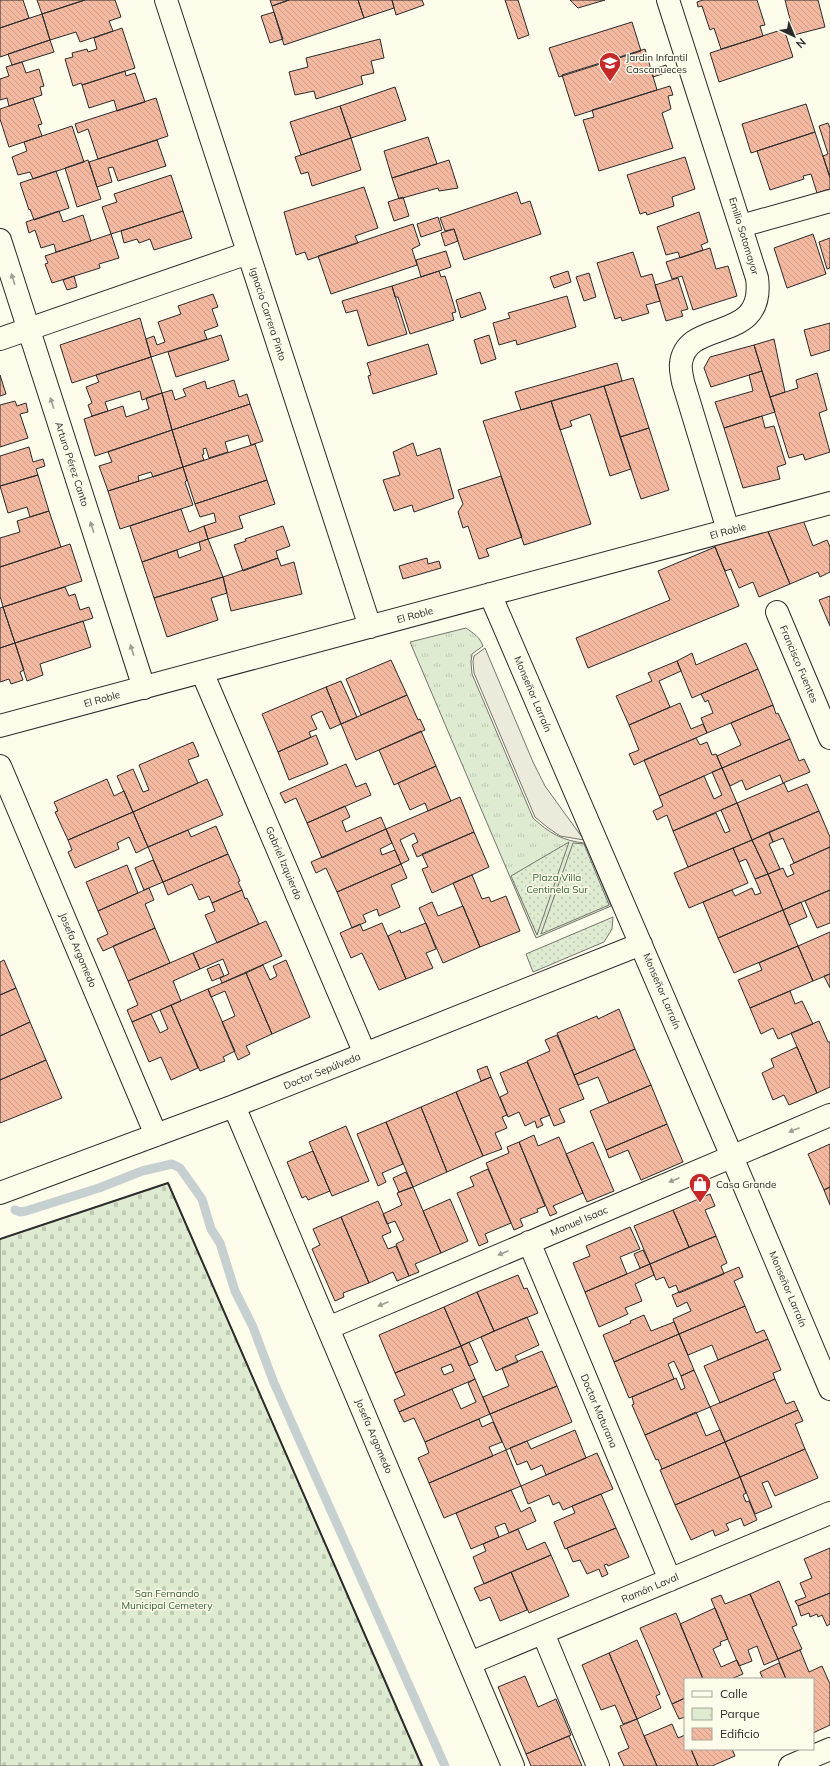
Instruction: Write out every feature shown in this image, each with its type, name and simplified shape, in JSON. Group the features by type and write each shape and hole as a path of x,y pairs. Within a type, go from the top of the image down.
{"street":[{"name":"Ignacio Carrera Pinto","path":"166,0 370,627"},
{"name":"Emilio Sotomayor","path":"668,0 741,226 757,278 759,290 751,313 739,323 702,336 684,353 681,364 683,382 728,530"},
{"path":"741,226 830,202"},
{"name":"Arturo Pérez Canto","path":"0,240 144,688"},
{"path":"0,339 248,253"},
{"name":"El Roble","path":"0,726 830,503"},
{"name":"Monseñor Larraín","path":"490,594 732,1156 830,1389"},
{"name":"Francisco Fuentes","path":"777,612 830,738"},
{"name":"Gabriel Izquierdo","path":"202,672 365,1054"},
{"name":"Josefa Argomedo","path":"0,766 156,1135"},
{"name":"Doctor Sepúlveda","path":"0,1193 234,1106 641,944"},
{"name":"Josefa Argomedo","path":"234,1106 513,1766"},
{"name":"Manuel Isaac","path":"328,1328 830,1115"},
{"name":"Doctor Maturana","path":"529,1242 670,1580"},
{"name":"Ramón Laval","path":"470,1663 830,1513"},
{"path":"543,1633 598,1766"},
{"path":"790,1766 830,1749"}],"green space":[{"name":"Plaza Villa Centinela Sur","path":"466,628 482,643 483,646 472,654 472,674 533,818 551,832 563,838 585,843 611,906 536,938 410,642"},
{"path":"569,842 537,935 511,876"},
{"path":"573,843 584,844 609,905 541,934"},
{"path":"613,917 612,929 604,942 533,972 526,954"},
{"name":"San Fernando Municipal Cemetery","path":"168,1183 422,1766 0,1766 0,1239"}],"shaded area":[{"path":"485,648 533,762 545,786 584,840 560,836 535,817 474,673 474,656"}],"building":[{"path":"0,0 23,0 29,18 0,28"},
{"path":"37,0 85,0 42,14"},
{"path":"85,0 115,0 121,17 109,21 113,31 80,42 76,32 50,40 42,14"},
{"path":"270,0 289,0 272,6"},
{"path":"289,0 358,0 364,18 284,45 272,6"},
{"path":"358,0 392,0 394,8 364,18"},
{"path":"392,0 422,0 424,5 396,15"},
{"path":"505,0 518,0 529,35 518,39"},
{"path":"570,0 605,0 578,8"},
{"path":"703,0 757,0 765,25 760,26 763,36 721,49 714,28 710,30 702,6 698,7 697,2"},
{"path":"785,0 818,0 825,27 794,35"},
{"path":"274,12 283,39 270,43 261,16"},
{"path":"42,14 50,40 0,57 0,28"},
{"path":"632,22 641,51 559,77 549,48"},
{"path":"122,28 135,68 82,85 81,83 73,86 65,59 73,57 72,53 87,49 88,52 97,49 94,38"},
{"path":"784,29 793,57 719,82 710,53"},
{"path":"380,39 384,58 371,61 374,73 361,76 363,84 316,99 314,91 295,95 289,72 308,67 306,58"},
{"path":"50,40 54,52 12,65 8,54"},
{"name":"Jardin Infantil Cascanueces","path":"645,49 657,90 575,116 562,75"},
{"path":"22,62 26,73 39,69 44,86 40,87 42,95 9,106 7,98 0,100 0,79 9,76 6,67"},
{"path":"666,65 668,72 653,77 651,70"},
{"path":"125,71 126,76 135,73 145,102 117,111 114,100 89,108 82,85"},
{"path":"670,86 673,95 668,96 671,109 662,113 673,148 599,171 583,120 594,117 592,110"},
{"path":"395,87 406,120 351,138 340,106"},
{"path":"33,98 42,124 38,125 42,136 9,147 0,119 0,109"},
{"path":"156,98 168,136 98,159 88,129 78,133 75,124"},
{"path":"806,104 815,132 751,153 742,124"},
{"path":"340,106 351,138 301,155 290,122"},
{"path":"828,123 830,128 830,177 823,156 828,154 819,126"},
{"path":"72,126 84,162 33,179 30,172 18,175 12,157 27,151 24,142"},
{"path":"815,132 830,178 830,189 817,193 811,174 803,176 804,179 770,190 757,151"},
{"path":"428,137 437,164 392,178 384,151"},
{"path":"351,138 361,170 312,186 308,172 301,174 295,157"},
{"path":"157,140 166,166 118,181 113,167 108,168 112,182 97,187 89,162"},
{"path":"685,157 695,189 672,197 674,206 647,215 646,212 640,214 627,175"},
{"path":"88,160 101,199 77,207 65,168"},
{"path":"449,160 458,188 439,191 438,188 399,199 392,178"},
{"path":"56,171 69,208 34,220 20,183"},
{"path":"171,175 183,211 111,234 102,207 117,202 114,194"},
{"path":"364,187 378,228 355,236 358,243 308,260 305,252 296,255 284,212"},
{"path":"517,192 521,204 530,201 541,234 464,260 454,229 445,231 440,218"},
{"path":"403,197 409,216 394,221 388,202"},
{"path":"59,211 63,222 83,215 91,241 56,252 54,244 41,248 35,230 29,233 26,222"},
{"path":"183,211 192,238 154,250 150,239 139,243 137,239 124,243 121,231"},
{"path":"699,212 708,242 701,245 703,250 680,258 678,252 666,255 657,227"},
{"path":"438,217 442,230 421,237 417,224"},
{"path":"413,224 420,245 412,249 417,265 331,294 318,256"},
{"path":"454,229 458,241 445,246 441,233"},
{"path":"111,234 119,258 99,264 100,268 52,283 45,264 48,263 45,256"},
{"path":"813,234 826,274 787,288 774,248"},
{"path":"830,238 830,268 827,269 819,242"},
{"path":"710,248 716,269 728,266 737,296 693,310 682,276 672,279 666,262"},
{"path":"446,251 451,267 421,277 416,260"},
{"path":"633,252 641,277 652,274 660,301 646,305 649,313 622,321 621,317 615,319 597,263"},
{"path":"439,271 441,277 445,276 456,312 452,313 454,320 410,334 398,297 395,297 392,286"},
{"path":"568,271 571,282 554,288 550,277"},
{"path":"589,273 596,297 584,301 576,277"},
{"path":"74,276 77,287 67,290 63,280"},
{"path":"678,278 688,309 681,311 683,316 666,321 655,285"},
{"path":"392,286 407,334 368,346 357,310 346,313 342,301"},
{"path":"480,292 486,309 461,318 456,300"},
{"path":"213,294 218,307 212,309 218,326 204,331 207,339 151,357 146,339 154,336 157,345 165,342 158,322 181,314 178,306"},
{"path":"567,296 576,327 517,345 516,340 499,345 493,323 510,318 508,313"},
{"path":"140,318 151,357 72,383 60,345"},
{"path":"830,323 830,350 811,356 804,330"},
{"path":"221,335 229,360 176,377 168,352"},
{"path":"489,335 496,359 481,364 474,340"},
{"path":"774,339 785,392 770,397 754,345"},
{"path":"428,344 437,374 373,394 368,376 371,375 367,363"},
{"path":"754,345 762,371 711,387 704,368 710,357"},
{"path":"151,357 162,393 142,400 140,391 105,402 108,411 92,416 88,405 92,403 86,387 99,382 96,375"},
{"path":"617,363 622,381 521,410 515,392"},
{"path":"762,371 775,412 724,428 715,402 753,391 749,375"},
{"path":"817,373 827,410 819,413 830,452 805,460 803,454 789,458 770,397 798,388 796,380"},
{"path":"0,375 6,394 0,396"},
{"path":"633,378 649,428 620,437 604,386"},
{"path":"234,380 239,397 247,394 250,404 172,430 162,393 172,390 175,400 186,396 183,389 205,381 207,389"},
{"path":"604,386 631,469 610,476 590,414 570,421 572,426 560,430 551,401"},
{"path":"162,393 172,430 95,456 84,419 123,406 126,417 149,409 146,398"},
{"path":"15,401 17,406 26,403 28,412 20,414 28,438 0,447 0,405"},
{"path":"551,401 591,524 524,545 483,421"},
{"path":"250,404 263,441 251,445 248,435 225,442 228,452 209,458 206,448 203,449 204,454 202,455 204,460 183,467 172,430"},
{"path":"762,416 765,428 774,426 786,464 777,467 780,479 743,488 724,428"},
{"path":"649,428 669,490 641,499 620,437"},
{"path":"172,430 183,467 153,477 151,472 138,476 139,481 108,491 99,466 112,462 108,452"},
{"path":"413,443 417,456 440,448 454,498 414,512 412,505 394,511 383,480 400,475 393,452"},
{"path":"255,444 267,480 195,504 183,467"},
{"path":"29,447 33,462 43,459 45,466 36,469 38,475 0,486 0,456"},
{"path":"183,467 187,480 185,482 193,505 120,529 108,491"},
{"path":"38,475 49,511 30,517 27,507 8,513 0,486"},
{"path":"501,476 522,537 486,549 489,556 479,559 468,526 463,528 458,512 463,504 458,490"},
{"path":"267,480 275,504 239,516 243,528 208,539 204,526 216,522 214,513 200,517 195,504"},
{"path":"181,509 189,532 204,526 208,539 142,562 130,526"},
{"path":"49,511 61,547 0,567 0,538 20,532 17,521"},
{"path":"803,520 813,546 827,540 830,547 830,572 820,577 818,572 790,584 767,529"},
{"path":"283,526 290,546 276,551 278,558 243,571 234,545 246,541 245,539"},
{"path":"767,529 790,584 759,597 753,582 739,588 731,569 725,571 713,542"},
{"path":"208,539 223,577 154,598 142,562 177,550 179,558 201,550 199,542"},
{"path":"70,544 82,581 3,607 0,596 0,567"},
{"path":"715,547 739,606 588,668 576,638 670,600 658,571"},
{"path":"278,558 281,566 294,562 302,594 231,611 223,577"},
{"path":"427,558 428,564 439,561 441,568 403,579 399,566"},
{"path":"223,577 227,593 211,598 218,620 167,637 154,598"},
{"path":"65,587 69,596 75,594 80,610 89,607 93,618 15,643 3,607"},
{"path":"830,596 830,626 819,600"},
{"path":"3,607 15,643 0,648 0,608"},
{"path":"83,621 91,647 40,664 43,675 27,681 15,643"},
{"path":"15,643 24,670 20,672 23,680 11,684 9,679 0,682 0,648"},
{"path":"746,643 758,669 692,698 677,661 692,653 696,665"},
{"path":"391,660 407,695 361,715 346,679"},
{"path":"677,661 681,671 659,681 670,707 629,725 616,696 652,681 648,673"},
{"path":"758,669 773,705 707,733 701,718 713,713 708,700 705,702 701,694"},
{"path":"341,681 357,717 341,724 326,687"},
{"path":"326,687 341,724 330,729 322,711 311,716 317,729 309,732 311,737 278,752 262,714"},
{"path":"407,695 418,720 420,719 425,730 356,760 341,724"},
{"path":"680,703 691,729 703,724 707,733 634,765 629,754 639,750 629,725"},
{"path":"773,705 776,714 778,713 790,739 722,768 717,756 741,745 731,723"},
{"path":"421,731 436,766 394,785 379,750"},
{"path":"316,735 328,764 289,780 278,752"},
{"path":"696,738 700,745 707,742 712,755 716,754 722,768 659,796 644,760"},
{"path":"790,739 799,761 804,759 810,772 783,783 780,775 746,790 742,780 730,786 722,768"},
{"path":"193,742 199,756 188,760 198,783 133,812 117,776 133,769 143,792 149,790 139,765"},
{"path":"346,764 356,787 366,783 371,795 307,823 296,798 285,803 280,793"},
{"path":"436,766 451,801 428,811 425,803 410,810 398,783"},
{"path":"722,768 737,803 673,831 667,815 657,820 653,811 663,806 659,796 704,776 714,799 722,795 712,772"},
{"path":"107,779 114,796 124,791 133,812 68,840 55,812 58,811 54,802"},
{"path":"207,779 223,815 148,847 133,812"},
{"path":"784,783 788,792 807,784 819,811 752,840 737,803"},
{"path":"460,797 474,832 417,857 412,845 418,842 414,833 400,840 409,860 401,864 386,829"},
{"path":"737,803 752,840 688,867 673,831 716,813 725,833 730,831 721,810"},
{"path":"345,806 350,817 342,821 346,832 381,817 386,829 322,858 307,823"},
{"path":"819,811 830,837 830,847 794,863 783,838 773,842 769,832"},
{"path":"133,812 148,847 136,853 129,837 117,843 119,849 75,868 68,852 72,850 68,840"},
{"path":"216,826 228,854 163,882 148,847 188,830 191,837"},
{"path":"386,829 392,843 380,849 382,855 395,850 401,864 337,892 326,868 316,873 311,862"},
{"path":"474,832 489,867 432,893 422,869 428,867 422,854"},
{"path":"769,832 773,842 769,844 780,869 768,874 752,840"},
{"path":"752,840 768,874 755,879 746,859 739,862 733,848"},
{"path":"830,847 830,890 783,910 768,874 783,868 787,877 794,874 790,865"},
{"path":"733,848 748,883 689,908 674,873"},
{"path":"228,854 240,881 238,882 242,890 212,903 209,896 199,900 192,884 168,895 163,882"},
{"path":"153,860 163,882 144,890 135,868"},
{"path":"401,864 407,878 391,885 400,907 379,916 377,909 363,915 366,922 352,928 337,892"},
{"path":"127,865 138,893 98,911 86,882"},
{"path":"768,874 783,910 718,938 703,902 732,890 735,896 752,888 755,895 761,893 755,879"},
{"path":"472,875 482,899 489,897 491,902 506,896 520,931 480,947 453,883"},
{"path":"149,888 154,900 145,904 155,928 103,951 97,939 108,934 98,911"},
{"path":"242,890 245,899 247,898 259,924 217,943 205,915 215,911 212,903"},
{"path":"830,890 830,923 817,928 805,901"},
{"path":"432,902 438,916 463,906 480,947 443,963 419,908"},
{"path":"801,902 807,917 789,925 783,910"},
{"path":"783,910 798,946 734,973 718,938"},
{"path":"266,921 282,956 222,983 220,978 229,974 223,959 200,969 193,953"},
{"path":"382,923 406,979 379,990 362,953 351,958 340,933 360,924 363,931"},
{"path":"426,923 436,949 426,953 433,968 406,979 388,936 400,930 401,933"},
{"path":"155,928 170,963 128,981 113,946"},
{"path":"830,932 830,974 813,981 798,946"},
{"path":"798,946 813,981 750,1008 738,980 762,970 759,963"},
{"path":"193,953 200,969 173,981 181,1001 132,1022 127,1010 138,1005 128,981"},
{"path":"4,960 16,988 0,995 0,962"},
{"path":"286,960 310,1017 272,1034 246,973 263,965 270,980 277,976 273,966"},
{"path":"219,964 224,976 212,981 207,969"},
{"path":"246,973 272,1034 246,1046 250,1054 238,1060 222,1022 235,1016 225,991 211,997 208,989"},
{"path":"830,974 830,988 824,976"},
{"path":"16,988 30,1022 0,1036 0,995"},
{"path":"208,989 235,1051 223,1057 225,1061 200,1071 171,1005"},
{"path":"790,991 795,1004 802,1001 813,1024 778,1039 773,1028 761,1034 750,1008"},
{"path":"171,1005 198,1068 171,1080 161,1057 149,1062 132,1022 151,1014 160,1033 168,1029 160,1010"},
{"path":"619,1009 635,1049 574,1075 557,1033 597,1016 598,1019"},
{"path":"819,1021 828,1042 830,1042 830,1087 817,1093 791,1033"},
{"path":"30,1022 46,1060 0,1080 0,1036"},
{"path":"557,1035 584,1099 559,1109 565,1122 554,1126 527,1061 550,1051 545,1040"},
{"path":"797,1047 817,1093 789,1105 784,1095 773,1100 762,1073 774,1067 771,1059"},
{"path":"635,1049 651,1085 609,1103 598,1077 578,1085 574,1075"},
{"path":"46,1060 62,1098 0,1123 0,1080"},
{"path":"527,1062 550,1115 540,1119 543,1125 537,1128 535,1121 525,1126 519,1112 508,1117 500,1097 508,1093 500,1073"},
{"path":"487,1066 491,1077 481,1081 477,1070"},
{"path":"491,1077 507,1115 502,1117 507,1128 495,1133 502,1149 483,1156 456,1092"},
{"path":"651,1085 667,1124 606,1150 590,1111"},
{"path":"456,1092 483,1156 447,1172 421,1107"},
{"path":"421,1107 447,1172 413,1187 386,1122"},
{"path":"386,1122 403,1164 382,1173 386,1182 378,1186 357,1134"},
{"path":"667,1124 683,1162 641,1180 628,1150 609,1158 606,1150"},
{"path":"346,1126 369,1181 332,1196 309,1142"},
{"path":"534,1135 538,1146 559,1137 583,1193 553,1206 557,1213 550,1216 519,1142"},
{"path":"519,1142 545,1206 537,1209 538,1212 520,1219 523,1226 514,1230 486,1163 509,1153 507,1147"},
{"path":"593,1142 614,1191 587,1202 566,1154"},
{"path":"830,1144 830,1187 824,1190 808,1154"},
{"path":"313,1151 330,1191 308,1200 306,1196 302,1198 287,1162"},
{"path":"488,1169 511,1223 485,1234 488,1242 479,1246 457,1193 474,1186 470,1177"},
{"path":"406,1172 413,1187 399,1192 393,1178"},
{"path":"413,1187 441,1253 415,1264 419,1272 409,1276 396,1244 404,1240 395,1221 387,1224 383,1214 402,1205 397,1193"},
{"path":"830,1187 830,1205 824,1190"},
{"path":"710,1194 715,1206 705,1210 716,1236 689,1247 673,1210"},
{"path":"450,1199 468,1241 441,1253 423,1211"},
{"path":"378,1201 391,1232 382,1236 388,1249 396,1246 409,1276 397,1281 393,1272 369,1283 341,1217"},
{"path":"673,1210 689,1247 650,1264 634,1226"},
{"path":"341,1217 369,1283 343,1293 344,1297 335,1301 312,1249 320,1245 313,1229"},
{"path":"630,1227 640,1249 620,1257 627,1274 585,1292 573,1263 590,1256 586,1246"},
{"path":"716,1236 727,1263 721,1266 724,1274 679,1293 676,1285 669,1288 664,1277 656,1280 650,1264"},
{"path":"643,1250 650,1264 640,1268 634,1254"},
{"path":"650,1264 654,1275 635,1284 642,1301 625,1308 628,1314 599,1327 585,1292"},
{"path":"739,1267 743,1277 734,1281 745,1306 679,1334 673,1319 691,1311 687,1302 677,1307 672,1295"},
{"path":"518,1275 524,1289 527,1288 538,1313 494,1331 477,1292"},
{"path":"477,1292 494,1331 461,1346 444,1307"},
{"path":"745,1306 756,1333 764,1330 768,1339 718,1360 712,1345 688,1355 679,1334"},
{"path":"444,1307 461,1346 395,1373 379,1335"},
{"path":"644,1315 651,1331 674,1322 679,1334 614,1362 603,1335 631,1323 630,1321"},
{"path":"527,1317 539,1345 515,1356 518,1362 496,1371 481,1337"},
{"path":"679,1334 694,1370 681,1376 674,1361 668,1364 674,1379 629,1398 614,1362"},
{"path":"768,1339 781,1370 773,1373 775,1379 720,1403 704,1366"},
{"path":"469,1342 478,1362 469,1366 461,1346"},
{"path":"461,1346 475,1379 399,1412 394,1400 405,1395 395,1373","holes":["451,1364 454,1371 444,1375 441,1368"]},
{"path":"542,1351 557,1386 490,1414 483,1397 509,1386 502,1368"},
{"path":"694,1370 710,1407 645,1435 632,1405 634,1404 632,1397 676,1378 681,1390 685,1388 681,1376"},
{"path":"475,1379 490,1414 425,1442 414,1418 404,1422 399,1412 452,1389 461,1409 476,1402 468,1383"},
{"path":"775,1379 786,1404 794,1401 798,1410 725,1442 710,1407"},
{"path":"557,1386 572,1422 506,1450 490,1414"},
{"path":"798,1410 803,1421 795,1424 805,1449 740,1477 725,1442"},
{"path":"696,1412 706,1436 720,1430 725,1442 662,1469 658,1459 656,1460 645,1435"},
{"path":"479,1419 482,1427 493,1422 502,1442 489,1447 493,1456 429,1483 418,1458 429,1453 425,1442"},
{"path":"575,1430 586,1458 546,1475 542,1465 531,1470 527,1461 517,1465 510,1448 527,1441 531,1449"},
{"path":"725,1442 740,1477 675,1505 660,1470"},
{"path":"805,1449 818,1478 775,1496 768,1481 762,1483 772,1507 755,1514 740,1477"},
{"path":"506,1450 521,1486 444,1518 429,1483"},
{"path":"597,1453 613,1489 563,1510 559,1502 553,1505 549,1495 528,1504 521,1486"},
{"path":"740,1477 746,1493 743,1495 746,1502 749,1501 757,1520 744,1526 741,1518 726,1524 729,1530 715,1536 713,1530 691,1540 675,1505"},
{"path":"511,1490 521,1512 530,1507 536,1521 509,1533 505,1523 495,1527 499,1537 471,1549 456,1513"},
{"path":"601,1494 616,1528 565,1549 554,1522 575,1513 572,1506"},
{"path":"616,1528 629,1557 608,1566 607,1564 604,1565 608,1574 602,1577 599,1569 587,1574 580,1560 573,1562 567,1548"},
{"path":"518,1529 527,1550 545,1542 551,1555 484,1584 473,1557 486,1551 483,1544"},
{"path":"830,1548 830,1593 798,1606 795,1601 806,1597 800,1583 812,1578 804,1559"},
{"path":"551,1555 569,1596 529,1613 511,1572"},
{"path":"511,1572 527,1610 500,1621 490,1597 480,1601 474,1588"},
{"path":"779,1581 797,1625 792,1627 802,1649 778,1659 750,1594"},
{"path":"830,1593 830,1624 827,1626 822,1615 818,1617 817,1614 810,1617 809,1613 801,1616 798,1606"},
{"path":"750,1594 778,1659 764,1665 757,1646 748,1650 752,1661 739,1666 711,1599 721,1595 725,1604"},
{"path":"715,1608 728,1639 720,1642 721,1645 713,1649 721,1667 737,1660 743,1674 733,1678 703,1678 680,1624"},
{"path":"676,1613 703,1678 684,1678 684,1698 672,1704 640,1628"},
{"path":"637,1640 660,1694 656,1696 661,1708 637,1719 609,1653"},
{"path":"800,1650 809,1672 822,1666 830,1684 830,1725 814,1733 814,1678 786,1678 778,1659"},
{"path":"609,1653 637,1719 623,1724 615,1705 601,1710 582,1665"},
{"path":"779,1663 786,1678 763,1678 760,1672"},
{"path":"525,1676 538,1707 556,1699 571,1735 526,1754 498,1687"},
{"path":"684,1698 684,1717 679,1719 672,1704"},
{"path":"637,1719 657,1766 624,1766 618,1753 629,1748 620,1726"},
{"path":"672,1724 678,1738 684,1735 684,1750 691,1750 698,1766 657,1766 644,1736"},
{"path":"569,1736 582,1766 531,1766 526,1754"},
{"path":"691,1750 732,1750 735,1756 712,1766 698,1766"}],"waterway":[{"path":"15,1210 20,1212 26,1211 99,1188 142,1171 172,1164 180,1168 202,1199 211,1229 220,1243 235,1291 253,1327 274,1383 445,1766"}],"wall":[{"path":"0,1239 168,1183 422,1766"}],"place":[{"name":"Jardin Infantil Cascanueces","path":"610,82"},
{"name":"Casa Grande","path":"700,1204"}]}
